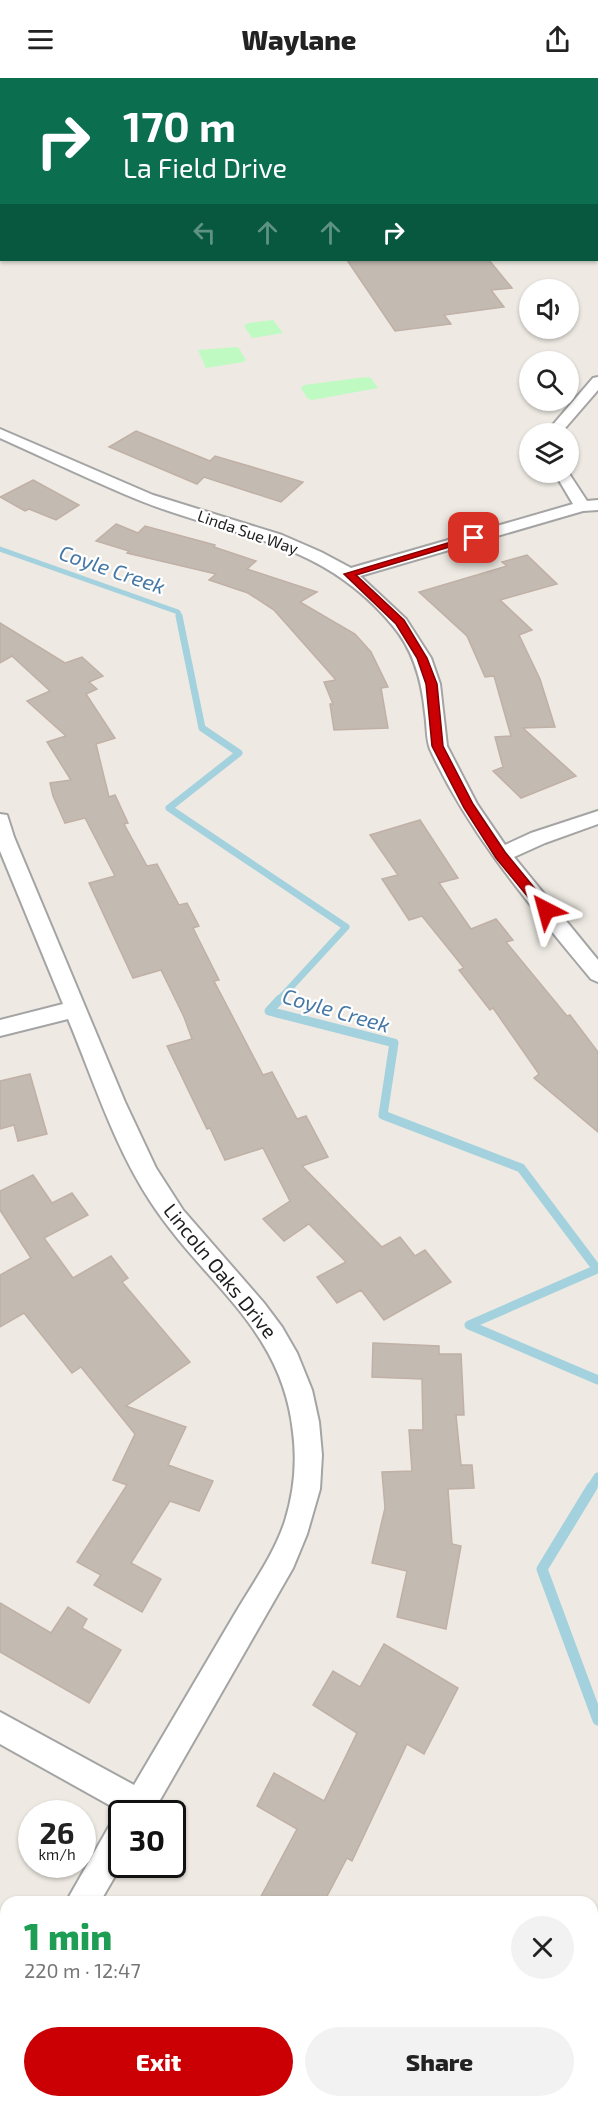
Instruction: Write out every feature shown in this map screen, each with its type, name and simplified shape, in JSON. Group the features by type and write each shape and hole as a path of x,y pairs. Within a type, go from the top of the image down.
{"street":[{"path":"562,423 598,381"},
{"name":"Linda Sue Way","path":"0,433 148,498 276,538 315,555 349,574 400,622 422,658 431,684 438,746 468,805 501,855 598,974"},
{"path":"349,574 590,505 571,483"},
{"path":"501,855 538,838 598,818"},
{"name":"Lincoln Oaks Drive","path":"0,820 4,837 131,1142 158,1193 213,1266 258,1313 281,1348 298,1389 308,1432 307,1479 300,1519 283,1558 141,1800"},
{"path":"0,1029 75,1009"},
{"path":"0,1727 121,1800"},
{"path":"86,1896 108,1858"}],"green space":[{"path":"273,320 283,333 252,338 244,326 248,323"},
{"path":"238,347 246,360 243,362 206,368 198,350"},
{"path":"371,378 378,388 312,400 307,398 301,388 304,385"}],"building":[{"path":"348,261 490,261 512,288 491,290 504,307 444,315 451,324 395,331"},
{"path":"136,431 210,461 215,456 303,482 281,502 204,477 197,484 109,447"},
{"path":"33,480 79,505 56,520 29,509 25,511 0,497"},
{"path":"116,524 138,533 145,526 215,545 214,547 256,561 247,569 317,592 300,602 355,634 371,652 388,687 381,688 388,728 334,730 330,704 333,704 324,682 336,680 274,610 248,593 209,580 216,574 127,553 129,551 96,541"},
{"path":"527,555 557,584 500,600 532,630 519,635 540,679 555,727 523,728 576,776 521,798 493,771 503,767 495,737 511,736 494,676 485,677 467,636 419,592 507,566 502,562"},
{"path":"0,623 65,663 82,657 103,676 89,682 97,689 86,694 115,738 96,744 109,797 115,795 128,823 124,824 147,866 157,864 179,905 187,903 199,926 193,928 219,980 214,981 263,1075 272,1072 297,1119 306,1116 328,1157 302,1166 382,1247 400,1237 415,1256 425,1250 451,1282 384,1320 361,1290 337,1303 317,1277 346,1262 309,1224 284,1241 263,1219 290,1201 263,1148 225,1160 210,1128 207,1129 167,1046 192,1039 184,1017 161,970 133,978 89,883 115,876 85,818 65,823 53,796 50,783 71,780 47,742 66,736 27,701 50,691 12,656 0,663"},
{"path":"420,820 458,878 439,883 471,929 496,919 513,940 506,942 567,1016 570,1015 598,1052 598,1132 534,1078 539,1074 493,1008 490,1010 459,970 464,968 422,916 409,920 382,879 398,875 370,835"},
{"path":"30,1074 47,1134 18,1141 14,1125 0,1129 0,1081"},
{"path":"33,1175 52,1203 72,1193 88,1215 44,1238 73,1278 111,1256 128,1278 122,1282 190,1362 126,1406 186,1427 168,1465 213,1481 199,1511 170,1501 131,1563 161,1579 142,1612 94,1585 101,1575 77,1562 127,1485 113,1480 135,1434 81,1367 72,1373 24,1313 0,1327 0,1275 31,1258 0,1210 0,1191"},
{"path":"373,1343 439,1346 439,1354 461,1354 464,1415 456,1415 461,1465 472,1465 474,1488 448,1489 452,1544 461,1546 446,1629 397,1617 407,1571 372,1563 385,1508 382,1472 412,1471 409,1430 423,1430 422,1379 372,1377"},
{"path":"0,1603 51,1633 68,1607 87,1619 82,1628 121,1650 89,1703 0,1652"},
{"path":"384,1644 458,1688 424,1754 407,1744 352,1861 347,1858 327,1896 261,1896 297,1829 257,1806 274,1773 324,1801 357,1733 313,1705 333,1671 360,1687"}],"waterway":[{"name":"Coyle Creek","path":"0,549 178,612 179,618"},
{"name":"Coyle Creek","path":"179,616 202,728 239,753 169,808 346,927 278,1001"},
{"name":"Coyle Creek","path":"280,999 269,1011 394,1043 383,1115 521,1168 597,1269 469,1325 598,1380"},
{"name":"Coyle Creek","path":"591,1488 598,1477"},
{"name":"Coyle Creek","path":"592,1487 542,1569 598,1720"}],"route":[{"path":"474,538 349,574 400,622 422,658 431,684 438,746 468,805 501,855 546,910"}]}
